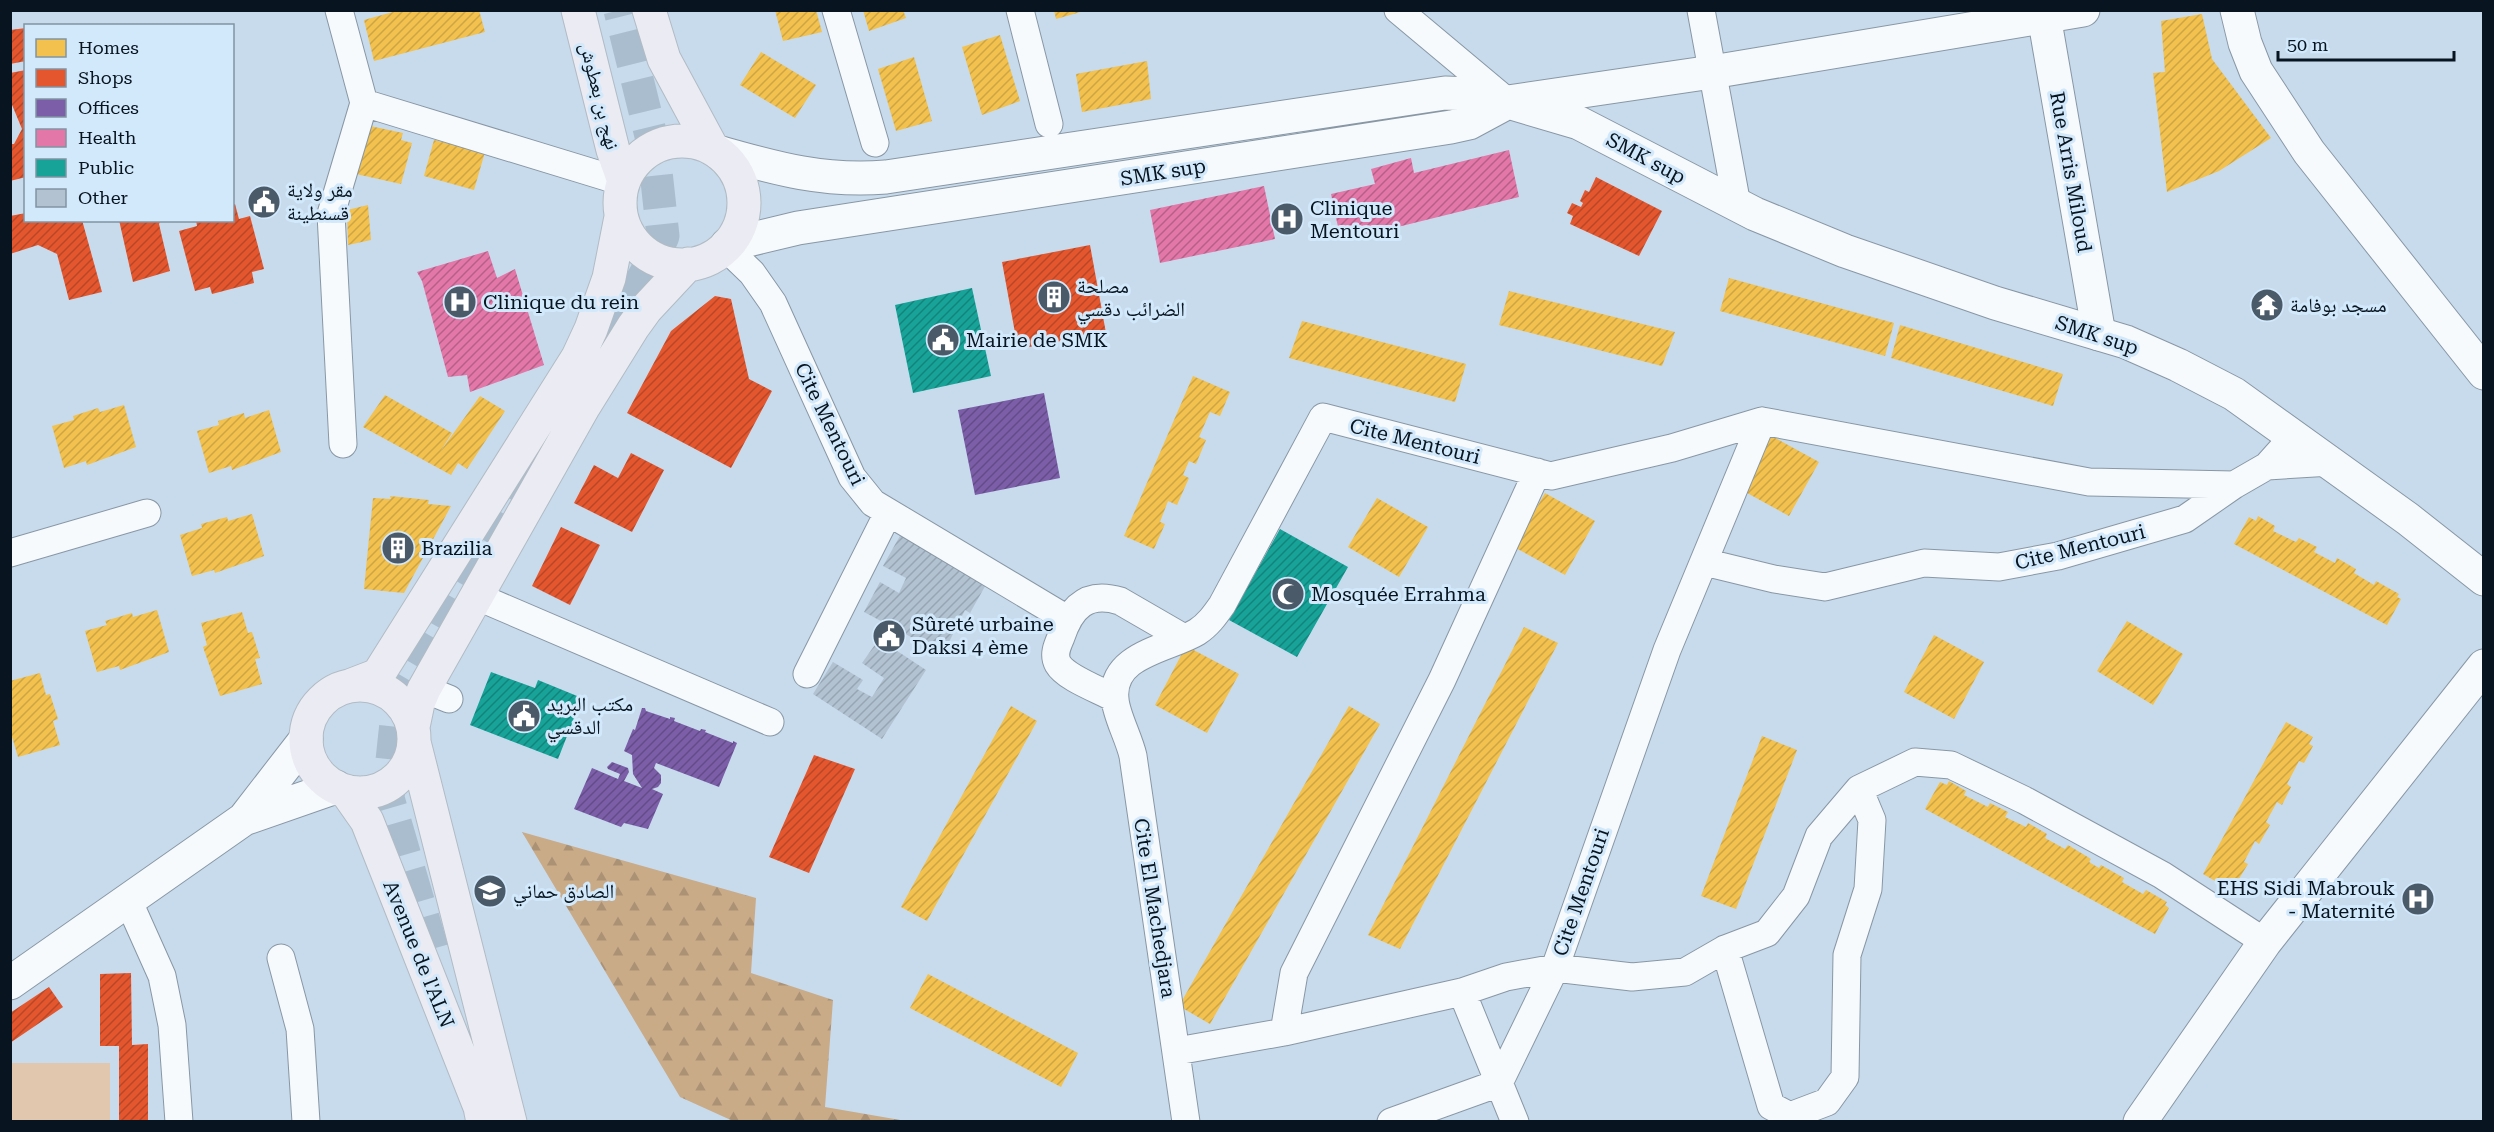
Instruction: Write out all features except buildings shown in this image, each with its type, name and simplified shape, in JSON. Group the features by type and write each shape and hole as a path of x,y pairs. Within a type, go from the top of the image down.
{"main road":[{"name":"نهج بن بعطوش","path":"578,10 623,182"},
{"path":"621,217 628,234 646,253 670,264 688,264 708,259 726,246 741,219 744,204 737,175 729,162 715,150 664,59 649,10"},
{"path":"688,264 633,327 584,406 476,596 437,694 418,703 410,758 403,771 378,790 362,793 341,789 326,781 312,764 306,740 310,719 321,701 332,693 378,675 578,357 591,329 609,278 621,217 623,182 638,160 660,145 677,141 695,142 715,150 791,171 828,178 858,179 1445,93 1472,94 1508,102 1712,72 2044,13 2083,10"},
{"path":"2236,10 2256,71 2309,152 2484,373"},
{"name":"Rue Arris Miloud","path":"2044,13 2099,334"},
{"name":"SMK sup","path":"726,246 798,228 1451,127 1468,123 1508,102 1579,123 1737,205 1845,251 2126,342 2178,364 2234,394 2331,462 2484,579"},
{"path":"2140,1122 2265,942 2484,666"},
{"path":"352,685 369,685 385,691 398,701 407,713 510,1122"},
{"path":"10,983 244,819 306,740"},
{"path":"244,819 341,789"},
{"name":"Avenue de l'ALN","path":"341,789 367,821 480,1107 483,1122"},
{"path":"432,949 492,1103 497,1122"}],"street":[{"path":"339,10 364,104 331,214 343,444"},
{"path":"836,10 874,143"},
{"path":"1020,10 1049,124"},
{"path":"1398,10 1508,102"},
{"path":"1701,10 1737,205"},
{"path":"364,104 623,182"},
{"name":"Cite Mentouri","path":"726,246 764,288 773,303 852,477 873,503 1067,619"},
{"name":"Cite Mentouri","path":"1114,698 1121,673 1132,661 1198,632 1211,621 1222,605 1323,417 1551,476 1672,448 1762,421 2089,482 2234,485"},
{"name":"Cite Mentouri","path":"1498,1083 1555,968 1667,650 1762,421"},
{"name":"Cite Mentouri","path":"1704,562 1774,579 1826,587 1923,563 1999,567 2058,556 2185,519 2234,485 2267,466 2293,436"},
{"name":"Cite Mentouri","path":"2267,466 2331,462"},
{"path":"1284,1032 1294,973 1442,680 1537,472"},
{"path":"10,553 147,513"},
{"path":"807,674 888,513"},
{"path":"476,596 770,722"},
{"path":"1114,698 1069,674 1058,664 1055,651 1067,619 1083,603 1101,597 1120,601 1184,638"},
{"name":"Cite El Machedjara","path":"1114,698 1132,756 1186,1122"},
{"path":"1177,1051 1284,1032 1462,992 1506,976 1555,968 1632,977 1685,972 1725,949 1767,933 1796,896 1819,836 1859,789 1915,762 1951,765 2024,800 2162,875 2265,942"},
{"path":"1725,949 1771,1106 1790,1116 1827,1102 1845,1077 1847,955 1868,889 1872,820 1859,789"},
{"path":"128,900 162,976 172,1025 179,1122"},
{"path":"281,958 300,1029 306,1122"},
{"path":"1462,992 1515,1122"},
{"path":"1393,1121 1498,1083"}],"shaded area":[{"path":"11,1063 110,1063 110,1121 11,1121"}],"green space":[{"path":"522,832 756,898 751,973 833,1000 825,1107 906,1121 733,1121 680,1097"}],"tunnel":[{"path":"607,341 646,273 663,236 653,144 620,10"},
{"path":"438,627 550,429"},
{"path":"432,949 388,798 398,704 452,608"}],"place":[{"name":"مقر ولاية قسنطينة","path":"264,202"},
{"name":"Clinique Mentouri","path":"1287,219"},
{"name":"مصلحة الضرائب دقسي","path":"1054,297"},
{"name":"Clinique du rein","path":"460,302"},
{"name":"مسجد بوفامة","path":"2267,305"},
{"name":"Mairie de SMK","path":"943,340"},
{"name":"Brazilia","path":"398,548"},
{"name":"Mosquée Errahma","path":"1288,594"},
{"name":"Sûreté urbaine Daksi 4 ème","path":"889,636"},
{"name":"مكتب البريد الدقسي","path":"524,716"},
{"name":"الصادق حماني","path":"490,891"},
{"name":"EHS Sidi Mabrouk - Maternité","path":"2418,899"}]}
